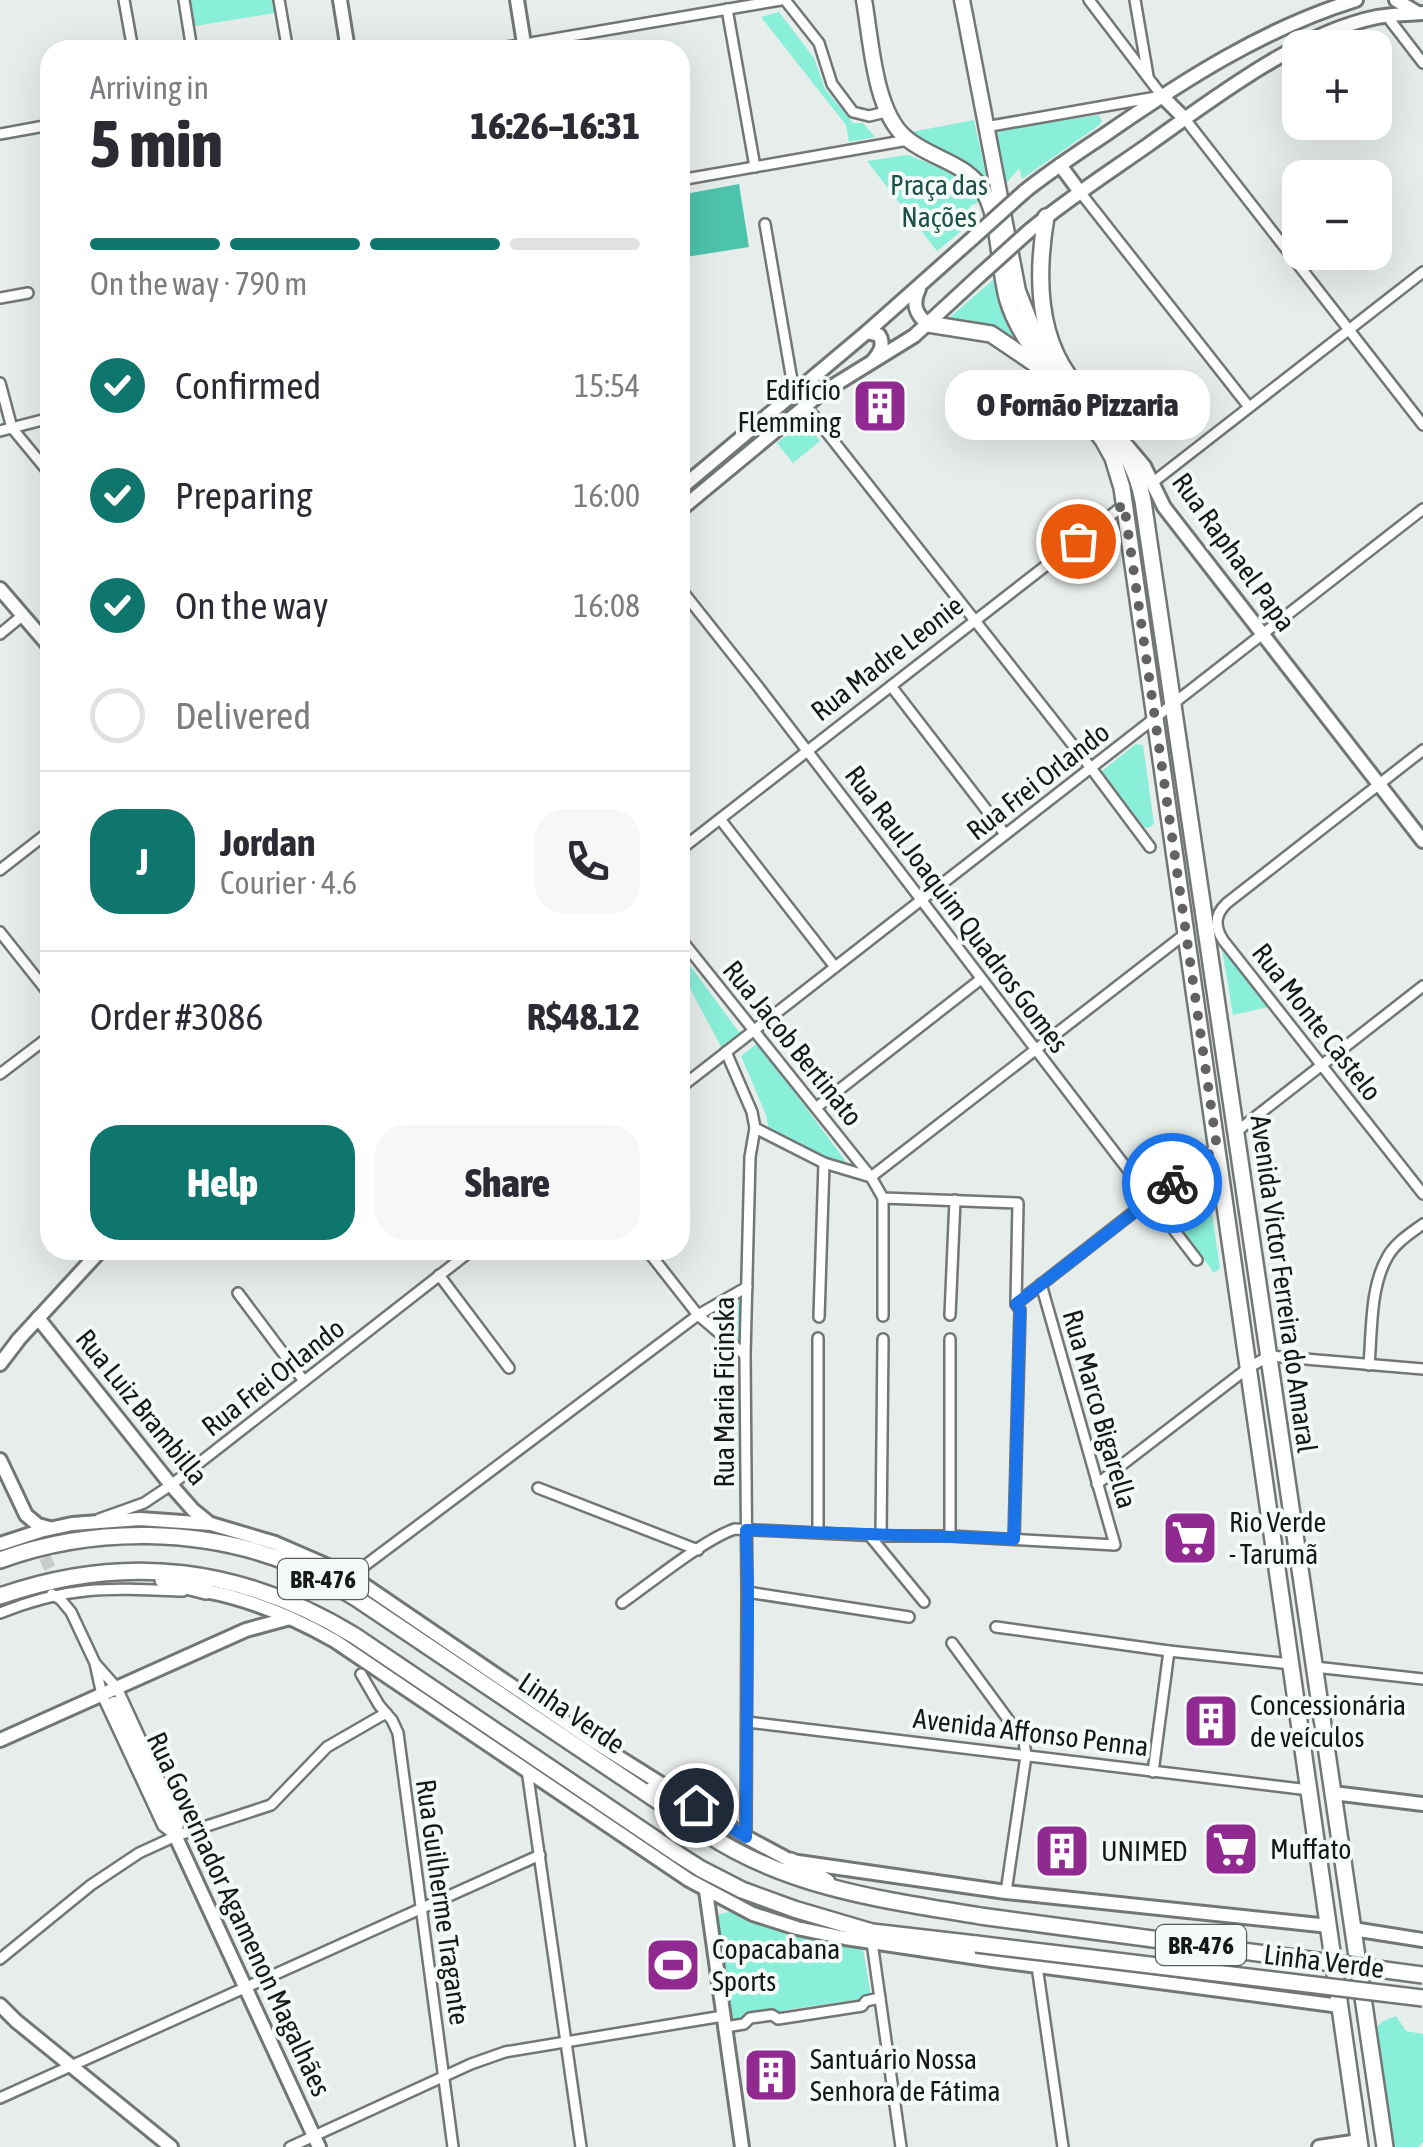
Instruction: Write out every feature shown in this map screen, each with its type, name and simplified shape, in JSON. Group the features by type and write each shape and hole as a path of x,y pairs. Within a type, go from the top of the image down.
{"highway":[{"path":"1046,217 1040,260 1042,303 1059,374"},
{"path":"928,324 991,334 1059,374"},
{"name":"Rua Raphael Papa","path":"1059,374 1094,426 1112,442"},
{"name":"Avenida Victor Ferreira do Amaral","path":"1112,442 1360,2144"},
{"name":"Avenida Victor Ferreira do Amaral","path":"1112,442 1136,473 1146,516 1385,2147"},
{"name":"Linha Verde","path":"0,1560 54,1544 144,1536 211,1541 271,1556 356,1598 744,1857 788,1876 843,1892 980,1916 1423,1974"},
{"path":"135,1572 206,1592"},
{"name":"Linha Verde","path":"0,1596 60,1579 135,1572 189,1574 262,1590 310,1610 368,1645 701,1869 769,1900 872,1932 1423,1998"},
{"path":"632,1784 696,1805"},
{"path":"792,1861 843,1892"}],"main road":[{"path":"340,0 346,40"},
{"path":"517,0 524,40"},
{"path":"864,0 879,86 892,124 908,140 976,180 1001,233"},
{"path":"962,0 1001,233"},
{"path":"690,480 1060,165 1162,96 1255,42 1356,0"},
{"path":"1396,0 1420,13"},
{"path":"690,502 830,386 904,343 928,324 1046,217 1185,119 1295,50 1354,24 1386,15 1420,13"},
{"path":"1162,96 1185,119"},
{"path":"1060,165 1080,192"},
{"name":"Rua Raphael Papa","path":"1001,233 1007,298 1016,321 1029,344 1059,374"},
{"path":"920,286 916,311 928,324"},
{"path":"868,332 882,340 872,363"},
{"name":"Rua Raphael Papa","path":"1112,442 1138,457 1162,505 1423,840"},
{"path":"1146,516 1150,507 1162,505"},
{"path":"0,589 40,636"},
{"path":"0,1364 18,1339 92,1260"},
{"name":"Rua Luiz Brambilla","path":"38,1318 190,1507 210,1524"},
{"path":"0,1353 18,1339"},
{"path":"0,1460 26,1515 49,1528"},
{"path":"20,1537 26,1515"},
{"name":"Linha Verde","path":"0,1544 49,1528 91,1521 164,1519 210,1524 275,1543 351,1576 504,1682 746,1837 792,1861 1006,1892 1328,1926"},
{"name":"Linha Verde","path":"206,1592 248,1601 292,1618 362,1658 706,1891 774,1922 872,1942 1340,2006"},
{"path":"246,1630 254,1614 248,1601"},
{"path":"0,1740 111,1695 246,1630 292,1618"},
{"name":"Rua Governador Agamenon Magalhães","path":"111,1695 317,2142"},
{"path":"1333,1793 1423,1804"},
{"path":"706,1891 742,2147"},
{"name":"Linha Verde","path":"1353,1929 1423,1940"},
{"path":"0,2006 171,2147"},
{"path":"1319,2147 1360,2144"}],"street":[{"path":"124,0 130,40"},
{"path":"184,0 190,40"},
{"path":"279,0 286,40"},
{"path":"562,40 783,0 819,43 832,84 853,112 870,116 886,112"},
{"path":"985,126 1162,96 1089,0"},
{"path":"1134,0 1148,77"},
{"path":"727,9 755,167"},
{"path":"1386,15 1423,63"},
{"path":"1185,119 1423,424"},
{"path":"0,134 40,127"},
{"path":"690,178 908,140"},
{"path":"1080,192 1249,407"},
{"path":"765,224 794,392"},
{"path":"1152,483 1423,272"},
{"path":"0,298 28,294"},
{"path":"0,383 12,428 40,462"},
{"path":"806,406 1150,847"},
{"path":"0,431 40,421"},
{"name":"Rua Madre Leonie","path":"690,842 1124,504"},
{"name":"Rua Frei Orlando","path":"690,1080 1423,509"},
{"name":"Rua Raul Joaquim Quadros Gomes","path":"690,601 1197,1260"},
{"path":"0,634 23,616"},
{"path":"891,686 1006,834"},
{"path":"1379,784 1423,750"},
{"name":"Rua Monte Castelo","path":"1379,784 1227,903 1216,923 1223,940 1423,1194"},
{"path":"720,819 835,967"},
{"path":"0,870 40,839"},
{"path":"0,932 40,983"},
{"path":"726,1052 755,1128 824,1163 871,1176 1186,934"},
{"name":"Rua Jacob Bertinato","path":"690,950 871,1176 883,1198"},
{"path":"816,1107 981,978"},
{"path":"1236,1132 1423,986"},
{"path":"0,1074 40,1044"},
{"name":"Rua Maria Ficinska","path":"746,1837 745,1355 750,1157 755,1128"},
{"path":"1016,1304 1217,1148"},
{"path":"819,1317 824,1163"},
{"path":"622,1602 726,1532 1014,1539 1020,1310 1016,1304 1018,1202 883,1198 884,1316"},
{"path":"950,1315 955,1200"},
{"path":"1369,1364 1382,1270 1394,1248 1423,1224"},
{"name":"Rua Frei Orlando","path":"91,1521 138,1505 171,1484 459,1260"},
{"path":"655,1260 698,1315 745,1355"},
{"path":"439,1276 509,1368"},
{"name":"Rua Marco Bigarella","path":"1014,1539 1115,1545 1042,1284"},
{"path":"351,1576 698,1315 747,1287"},
{"path":"238,1293 304,1380"},
{"path":"818,1338 818,1532"},
{"path":"950,1339 950,1536"},
{"path":"881,1536 883,1340"},
{"path":"1097,1484 1269,1356 1423,1369"},
{"path":"538,1488 698,1550"},
{"path":"869,1535 924,1602"},
{"path":"71,1612 75,1590"},
{"name":"Linha Verde","path":"0,1613 75,1590 206,1592"},
{"path":"748,1592 908,1617"},
{"name":"Rua Governador Agamenon Magalhães","path":"52,1594 71,1612 111,1695"},
{"path":"996,1626 1291,1664"},
{"path":"952,1643 1024,1741 1026,1756 1006,1892"},
{"path":"1153,1772 1169,1651"},
{"name":"Rua Governador Agamenon Magalhães","path":"95,1663 111,1695"},
{"path":"1315,1667 1423,1679"},
{"name":"Rua Guilherme Tragante","path":"361,1674 398,1732 453,2147"},
{"path":"0,1959 102,1876 150,1847 271,1804 327,1748 386,1713"},
{"name":"Avenida Affonso Penna","path":"747,1722 1309,1790"},
{"path":"528,1770 581,2147"},
{"path":"0,2098 540,1855"},
{"path":"872,1942 901,2147"},
{"path":"1037,1966 1062,2147"},
{"path":"290,2147 317,2142 444,2077 506,2052 566,2040 724,2021 744,2024 750,2018 772,2015 778,2019 862,2006 880,1998"}],"green space":[{"path":"190,0 273,0 275,13 195,26"},
{"path":"779,12 814,58 825,89 853,123 863,123 875,137 849,142 846,125 761,17"},
{"name":"Praça das Nações","path":"1099,115 1102,121 1098,126 1022,179 1019,168 1005,185 995,137 1000,130"},
{"name":"Praça das Nações","path":"974,120 988,185 966,164 911,132"},
{"name":"Praça das Nações","path":"908,155 957,176 979,202 970,206 972,222 937,251 867,161"},
{"path":"739,184 749,247 690,256 690,193"},
{"name":"Praça das Nações","path":"993,280 1014,337 983,323 949,318"},
{"path":"805,421 820,441 793,463 777,443"},
{"path":"1136,744 1143,745 1154,824 1148,828 1102,771"},
{"path":"1222,949 1268,1007 1233,1015"},
{"path":"690,966 742,1036 723,1050 690,989"},
{"path":"758,1043 847,1163 844,1167 769,1131 741,1056"},
{"path":"1206,1173 1220,1268 1214,1273 1163,1204"},
{"path":"740,1296 740,1344 707,1318"},
{"path":"729,1912 806,1939 863,1949 871,1996 860,2004 854,2000 730,2022 715,1921 720,1914"},
{"path":"1396,2016 1406,2031 1423,2034 1423,2142 1418,2147 1393,2147 1375,2029"}],"tunnel":[{"path":"37,1541 67,1604"}],"way so far":[{"path":"1078,541 1124,504 1217,1148 1172,1183"}],"place":[{"name":"Edifício Flemming","path":"880,406"},
{"name":"O Fornão Pizzaria","path":"1078,541"},
{"name":"Rio Verde - Tarumã","path":"1190,1538"},
{"name":"Concessionária de veículos","path":"1211,1721"},
{"name":"Muffato","path":"1231,1849"},
{"name":"UNIMED","path":"1062,1851"},
{"name":"Copacabana Sports","path":"673,1965"},
{"name":"Santuário Nossa Senhora de Fátima","path":"771,2075"}],"route":[{"path":"696,1805 746,1837 746,1530 1014,1539 1020,1310 1016,1304 1172,1183"}]}
